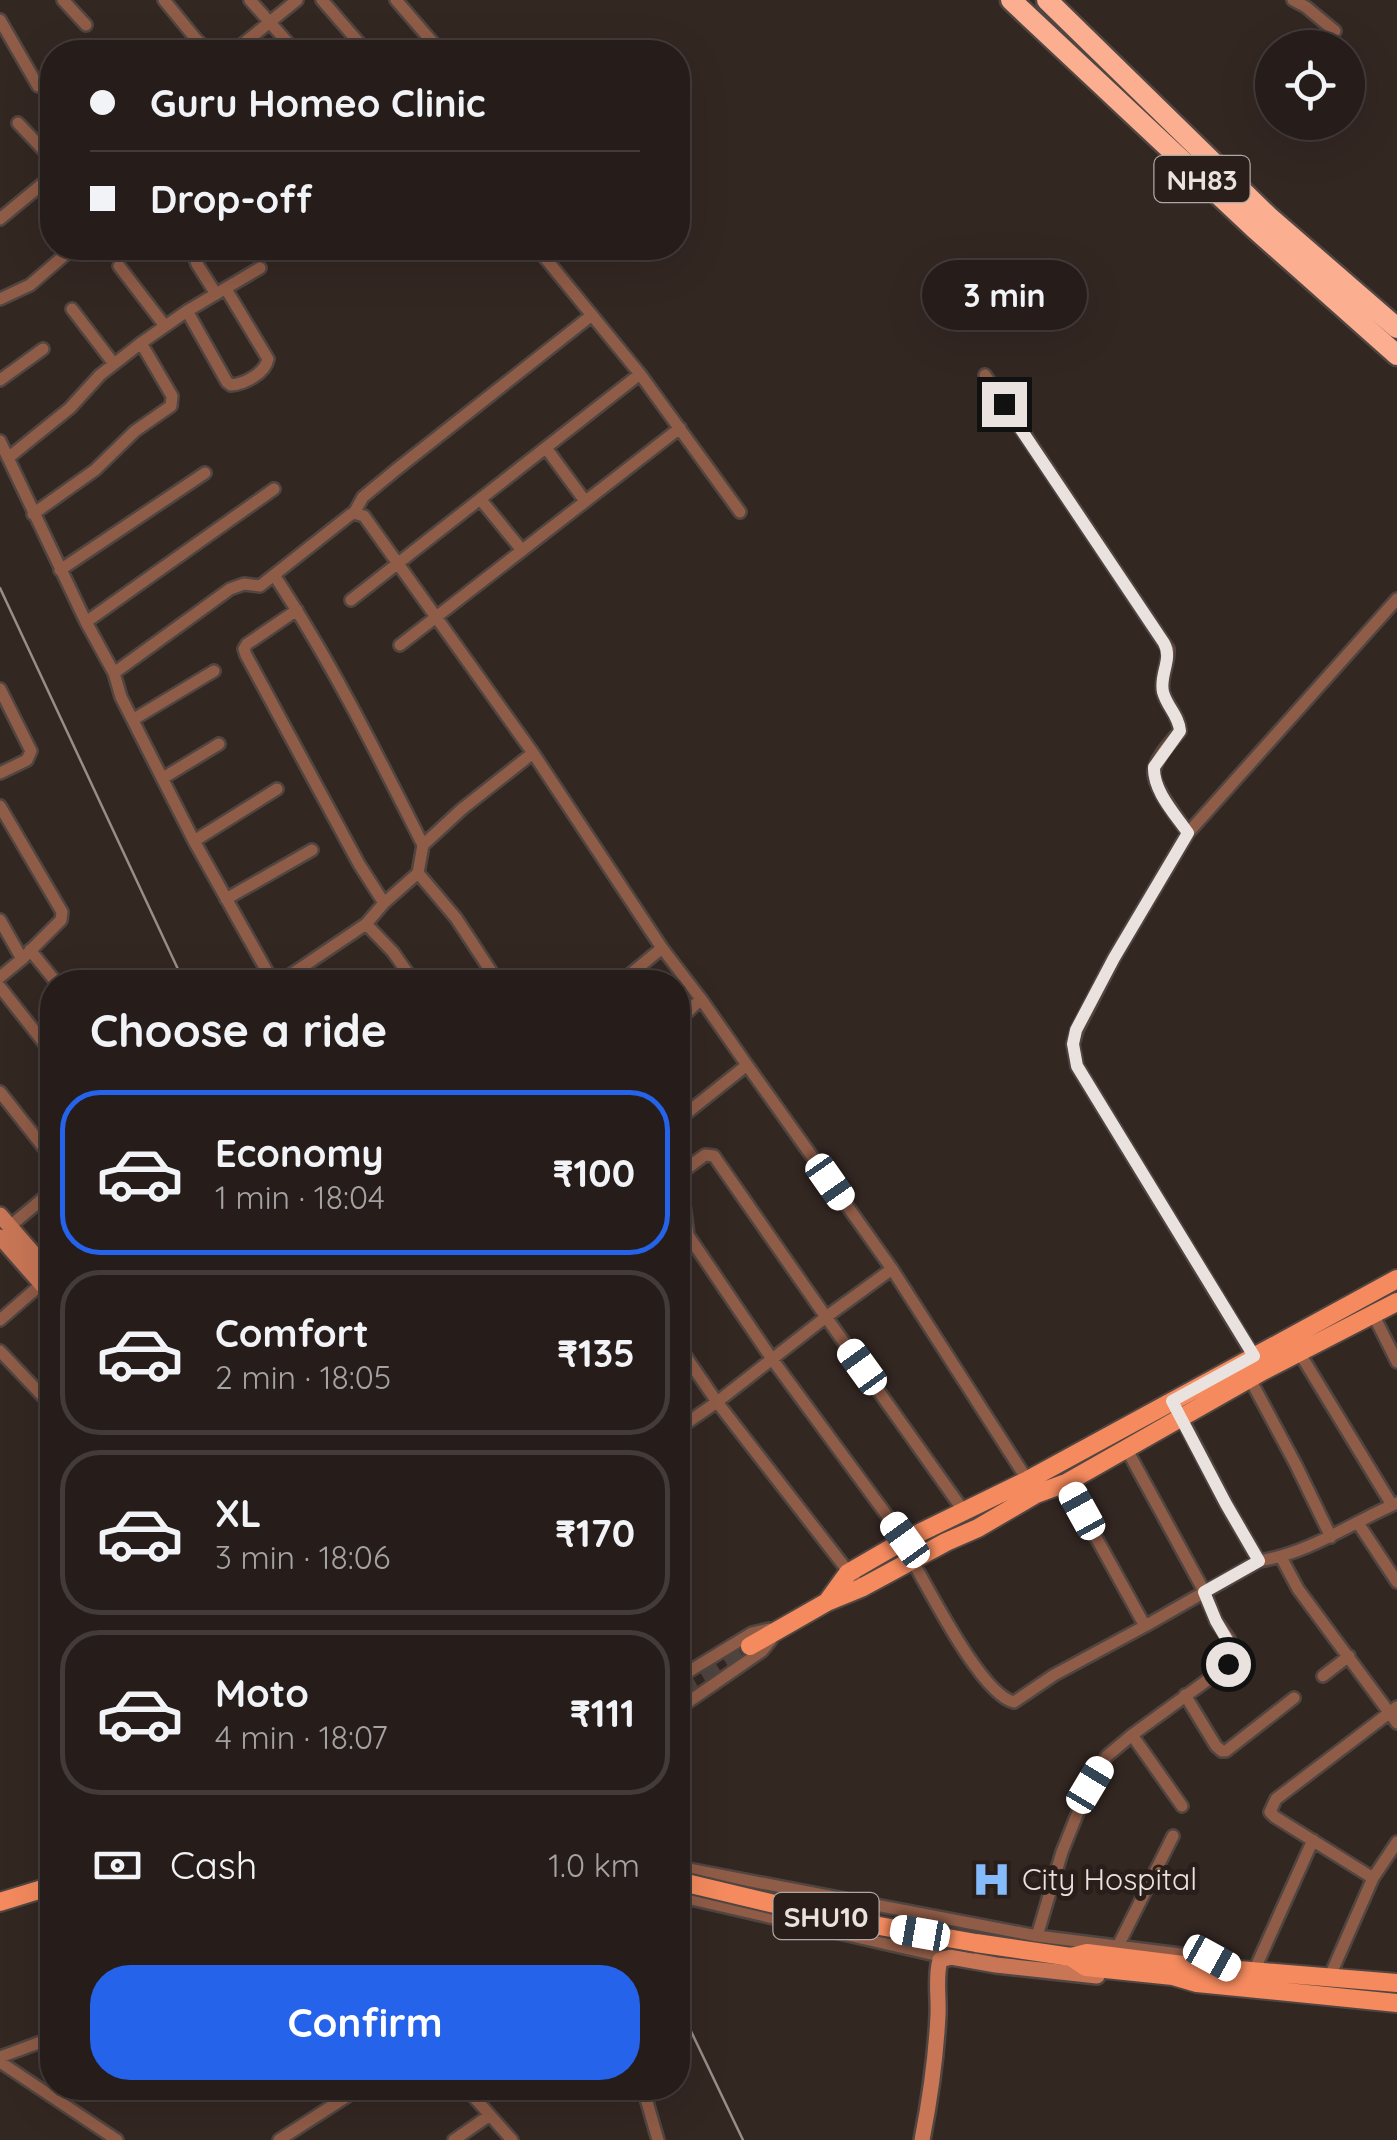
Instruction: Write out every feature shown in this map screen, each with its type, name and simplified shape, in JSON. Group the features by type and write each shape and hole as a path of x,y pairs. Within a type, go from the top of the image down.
{"highway":[{"name":"NH83","path":"1011,0 1254,228 1397,355"},
{"name":"NH83","path":"1046,0 1268,216 1397,328"}],"main road":[{"path":"1255,1369 1364,1294 1397,1278"},
{"path":"750,1646 827,1602 978,1528 1032,1487 1177,1409 1397,1302"},
{"path":"827,1602 848,1573 905,1540 963,1510 1032,1487 1066,1483 1126,1448 1177,1409"},
{"path":"0,1890 40,1878"},
{"name":"SHU10","path":"690,1884 834,1918 1070,1957 1087,1953 1397,1983"},
{"path":"0,1902 40,1890"},
{"name":"SHU10","path":"1070,1957 1086,1967 1173,1976 1197,1984 1397,2003"}],"street":[{"path":"63,0 86,24"},
{"path":"164,0 197,40"},
{"path":"250,0 285,40"},
{"path":"248,40 297,0"},
{"path":"322,0 357,40"},
{"path":"396,0 431,40"},
{"path":"1294,0 1334,30"},
{"path":"0,20 38,86"},
{"path":"18,123 40,146"},
{"path":"0,219 40,186"},
{"path":"0,300 30,285 59,260"},
{"path":"187,311 227,382 239,384 263,370 268,359 196,260"},
{"path":"547,260 640,374 740,512"},
{"path":"118,266 165,326"},
{"path":"8,458 70,408 114,364 187,311 260,268"},
{"path":"72,308 114,364"},
{"path":"114,674 230,588 244,584 260,586 274,576 354,513 364,497 386,478 592,315"},
{"path":"33,514 95,470 135,432 172,406 172,396 141,344"},
{"path":"0,380 43,348"},
{"path":"352,600 640,374"},
{"path":"985,375 1168,649 1163,692 1179,721 1180,731 1154,767 1154,774 1164,798 1188,833"},
{"path":"400,645 680,428"},
{"path":"0,441 194,841 269,970"},
{"path":"546,448 585,501"},
{"path":"60,570 205,473"},
{"path":"86,622 274,489"},
{"path":"481,500 521,550"},
{"path":"354,513 364,516 533,753 679,970"},
{"path":"274,576 298,610 423,845"},
{"path":"1331,1537 1255,1369 1077,1066 1073,1044 1076,1030 1114,958 1188,833 1397,599"},
{"path":"298,610 247,644 246,655 384,904"},
{"path":"134,720 214,671"},
{"path":"0,689 31,755 0,772"},
{"path":"163,778 219,744"},
{"path":"295,970 366,924 418,872 423,845 533,753"},
{"path":"194,841 277,789"},
{"path":"0,806 62,912 60,920 0,977"},
{"path":"226,899 312,850"},
{"path":"418,872 456,918 490,970"},
{"path":"0,920 43,970"},
{"path":"366,924 406,970"},
{"path":"635,970 662,948"},
{"path":"690,985 892,1269 1032,1487"},
{"path":"0,987 40,1038"},
{"path":"690,1010 701,999"},
{"path":"690,1110 746,1065"},
{"path":"0,1092 40,1143"},
{"path":"690,1166 705,1155 714,1156 963,1510"},
{"path":"40,1199 3,1226 40,1270"},
{"path":"690,1248 905,1540"},
{"path":"690,1421 892,1269"},
{"path":"0,1320 40,1290"},
{"path":"1364,1294 1397,1362"},
{"path":"0,1350 40,1393"},
{"path":"913,1562 966,1653 992,1688 1004,1700 1014,1702 1054,1675 1259,1561 1281,1558 1331,1537 1394,1504 1299,1352"},
{"path":"690,1362 861,1588"},
{"path":"1177,1409 1259,1561"},
{"path":"1038,1936 1062,1852 1090,1785 1107,1756 1214,1676 1233,1655 1229,1639 1126,1448"},
{"path":"1066,1483 1145,1626"},
{"path":"1358,1523 1397,1582"},
{"path":"1281,1558 1298,1589 1394,1714 1276,1799 1270,1812 1373,1878"},
{"path":"690,1671 752,1633 783,1625"},
{"path":"690,1702 762,1651 783,1625"},
{"path":"1322,1676 1350,1656"},
{"path":"1185,1695 1222,1751 1294,1698"},
{"path":"1132,1735 1182,1806"},
{"path":"1118,1946 1173,1836"},
{"path":"1254,1971 1313,1840"},
{"path":"1330,1976 1373,1878 1397,1842"},
{"path":"690,1869 1038,1936 1212,1958 1233,1969"},
{"path":"839,1933 842,1898"},
{"path":"690,1899 944,1957 1150,1982 1173,1976"},
{"path":"922,2140 938,2014 938,1970 944,1957"},
{"path":"0,2060 40,2043"},
{"path":"0,2060 40,2087"},
{"path":"58,2100 117,2140"},
{"path":"279,2140 341,2100"},
{"path":"477,2100 512,2140"},
{"path":"646,2100 658,2140"},
{"path":"454,2140 490,2115"}],"tunnel":[{"path":"690,1681 750,1646"}],"railway":[{"path":"0,588 178,970"},
{"path":"690,2029 743,2140"}],"place":[{"name":"City Hospital","path":"992,1879"}],"route":[{"path":"1004,404 1168,649 1163,692 1179,721 1180,731 1154,767 1154,774 1164,798 1188,833 1114,958 1076,1030 1073,1044 1077,1066 1254,1356 1172,1401 1259,1561 1204,1592 1233,1650 1228,1664"}]}
